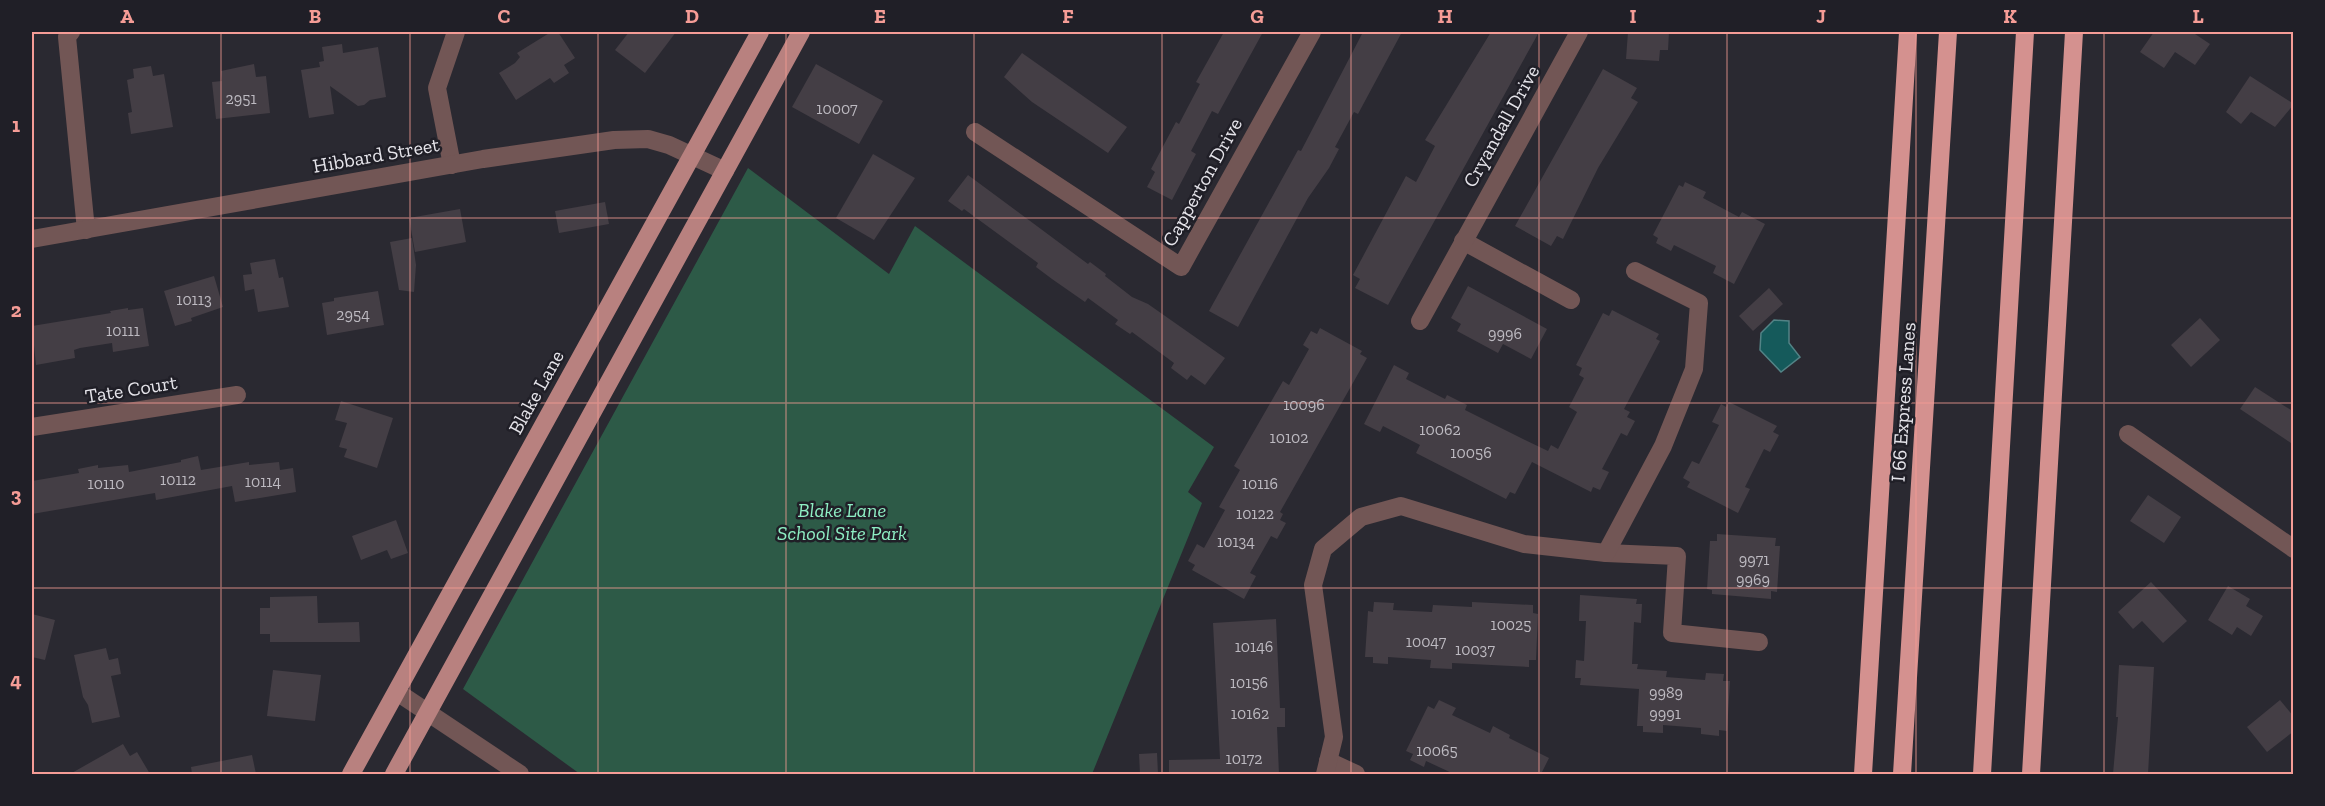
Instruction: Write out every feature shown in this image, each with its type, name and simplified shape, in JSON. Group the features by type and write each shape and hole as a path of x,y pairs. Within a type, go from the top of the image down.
{"highway":[{"path":"1863,774 1908,32"},
{"name":"I 66 Express Lanes","path":"1902,774 1948,32"},
{"path":"1982,774 2025,32"},
{"path":"2031,774 2074,32"}],"main road":[{"name":"Blake Lane","path":"351,774 760,32"},
{"path":"394,774 801,32"}],"street":[{"path":"71,32 67,38 86,230"},
{"path":"452,165 437,88 456,32"},
{"name":"Capperton Drive","path":"975,132 1181,267 1312,32"},
{"name":"Cryandall Drive","path":"1420,321 1579,32"},
{"name":"Hibbard Street","path":"32,239 452,165 629,139 648,139 693,154 725,171"},
{"path":"1463,242 1571,300"},
{"path":"1606,553 1663,446 1694,369 1699,303 1635,271"},
{"name":"Tate Court","path":"32,427 237,394"},
{"path":"2128,434 2294,549"},
{"path":"1356,774 1327,768 1334,737 1318,637 1313,585 1323,549 1361,517 1401,506 1524,544 1606,553 1677,556 1672,633 1759,642"},
{"path":"397,692 520,774"}],"green space":[{"name":"Blake Lane School Site Park","path":"748,168 889,274 915,226 1214,447 1188,492 1202,503 1092,774 580,774 463,689"}],"shaded area":[{"path":"1774,320 1789,321 1789,343 1800,357 1781,372 1760,350 1761,333"}],"building":[{"path":"551,32 558,32 575,58 564,65 569,73 554,83 550,78 516,100 499,73 515,63 520,57 517,53"},
{"path":"629,32 676,32 645,73 615,50"},
{"path":"1224,32 1263,32 1218,114 1212,111 1191,151 1196,154 1172,200 1147,187 1155,172 1151,169 1176,122 1179,124 1200,84 1196,82"},
{"path":"1363,32 1402,32 1358,114 1354,112 1335,147 1339,149 1329,168 1308,198 1238,327 1209,311 1298,150 1301,151"},
{"path":"1491,32 1539,32 1388,305 1355,288 1360,279 1353,275 1406,176 1416,182 1435,146 1425,140"},
{"path":"1628,32 1669,32 1668,50 1660,50 1659,61 1626,59"},
{"path":"2154,32 2192,32 2210,44 2195,65 2175,52 2164,68 2140,52"},
{"path":"342,44 343,53 378,47 386,97 370,100 358,106 330,86 334,114 309,118 301,70 320,67 319,62 324,61 322,47"},
{"path":"1022,53 1127,127 1108,153 1032,102 1004,77"},
{"path":"254,64 256,77 266,76 270,113 216,119 212,82 222,81 221,71"},
{"path":"816,64 883,101 859,144 792,107"},
{"path":"151,66 153,76 164,74 173,127 131,134 128,113 132,112 127,80 134,78 133,69"},
{"path":"1603,69 1637,88 1631,98 1638,102 1598,168 1563,239 1557,236 1551,246 1515,226"},
{"path":"2250,76 2294,104 2275,127 2251,112 2241,124 2226,112"},
{"path":"873,154 915,178 874,240 836,218"},
{"path":"968,175 1088,264 1090,262 1132,297 1148,304 1225,358 1205,385 1191,375 1187,380 1171,368 1174,363 1132,332 1130,334 1115,324 1118,320 1088,298 1085,302 1052,279 1036,267 1038,263 964,209 962,211 948,201"},
{"path":"1685,182 1706,192 1703,198 1739,217 1742,212 1765,224 1734,284 1713,273 1716,266 1674,245 1671,251 1656,243 1658,238 1653,235 1679,185 1683,187"},
{"path":"605,202 609,224 559,233 555,211"},
{"path":"460,209 466,242 415,252 409,218"},
{"path":"412,238 416,265 414,292 399,290 390,242"},
{"path":"275,259 279,278 283,277 289,307 258,312 254,289 245,291 243,275 252,274 250,263"},
{"path":"214,276 223,307 175,326 164,291"},
{"path":"1468,286 1547,329 1531,359 1503,344 1498,353 1457,331 1461,324 1451,318"},
{"path":"1769,288 1783,304 1753,331 1739,316"},
{"path":"378,291 384,325 327,335 322,303 334,301 334,298"},
{"path":"128,308 128,310 143,308 149,346 113,352 112,343 80,348 74,350 75,358 36,365 32,326"},
{"path":"1612,310 1659,334 1656,339 1660,341 1624,409 1630,412 1627,417 1635,421 1627,436 1621,433 1602,469 1609,472 1600,490 1593,487 1591,492 1532,462 1515,494 1510,492 1506,499 1416,453 1420,445 1383,426 1380,432 1364,424 1394,365 1409,373 1406,379 1445,399 1447,395 1467,405 1465,410 1548,451 1551,445 1558,449 1577,412 1569,407 1584,378 1579,375 1582,368 1576,365 1603,313 1609,316"},
{"path":"2200,318 2220,340 2191,367 2171,345"},
{"path":"1320,328 1362,351 1360,354 1367,358 1280,512 1283,514 1280,520 1286,523 1277,539 1271,536 1250,573 1256,576 1244,599 1192,570 1195,565 1188,561 1197,544 1204,548 1225,510 1219,507 1240,470 1234,466 1283,381 1289,385 1309,349 1303,345 1311,331 1317,334"},
{"path":"2255,387 2294,412 2294,445 2240,409"},
{"path":"341,401 393,418 377,468 344,457 347,449 339,447 347,423 335,420"},
{"path":"1729,402 1777,426 1773,432 1779,435 1770,452 1764,449 1745,487 1750,489 1738,513 1687,487 1690,482 1683,478 1692,461 1699,464 1719,425 1712,422 1721,404 1726,407"},
{"path":"198,456 201,470 249,462 249,465 279,462 280,470 293,468 296,492 235,502 232,486 156,500 155,493 32,514 32,481 79,473 78,469 98,465 98,468 128,465 129,472 181,462 181,460"},
{"path":"2148,495 2181,517 2164,543 2130,521"},
{"path":"396,520 408,553 391,559 387,550 361,560 352,536"},
{"path":"1717,534 1776,538 1775,546 1780,546 1777,592 1771,591 1771,599 1712,594 1712,590 1707,589 1710,541 1717,541"},
{"path":"2151,582 2187,621 2163,643 2142,621 2133,629 2118,612"},
{"path":"2228,586 2250,599 2246,606 2263,616 2251,636 2237,627 2232,635 2208,620"},
{"path":"1580,595 1637,599 1636,604 1642,604 1641,623 1634,622 1632,664 1638,664 1637,669 1667,671 1666,677 1705,680 1706,673 1724,674 1723,681 1730,681 1727,731 1719,730 1719,736 1701,734 1701,728 1663,725 1663,733 1643,732 1643,726 1637,726 1639,689 1580,685 1581,678 1575,678 1576,660 1584,661 1586,621 1579,621"},
{"path":"317,596 318,623 359,622 360,642 270,642 270,634 260,634 260,608 270,608 270,597"},
{"path":"1374,602 1394,603 1393,610 1432,612 1433,605 1472,607 1472,602 1533,605 1533,613 1538,614 1536,660 1529,660 1529,667 1452,663 1452,669 1430,668 1431,660 1388,657 1388,664 1373,663 1373,657 1365,657 1368,611 1373,612"},
{"path":"32,614 55,620 45,660 32,657"},
{"path":"1276,619 1280,708 1285,708 1285,727 1277,727 1279,774 1169,774 1169,760 1220,759 1213,623"},
{"path":"106,648 109,660 118,658 121,674 111,676 120,717 92,723 88,705 83,697 74,655"},
{"path":"2119,665 2154,667 2148,774 2113,774 2118,717 2116,717"},
{"path":"273,670 321,675 315,721 267,716"},
{"path":"1439,700 1456,708 1452,715 1490,733 1493,726 1510,735 1509,738 1549,758 1541,774 1454,774 1426,761 1424,767 1410,760 1413,754 1406,751 1428,706 1434,709"},
{"path":"2280,700 2294,717 2294,731 2267,752 2247,727"},
{"path":"123,744 130,756 137,752 150,774 70,774"},
{"path":"1157,753 1158,774 1140,774 1139,754"},
{"path":"252,755 256,774 192,774 191,767"}]}
